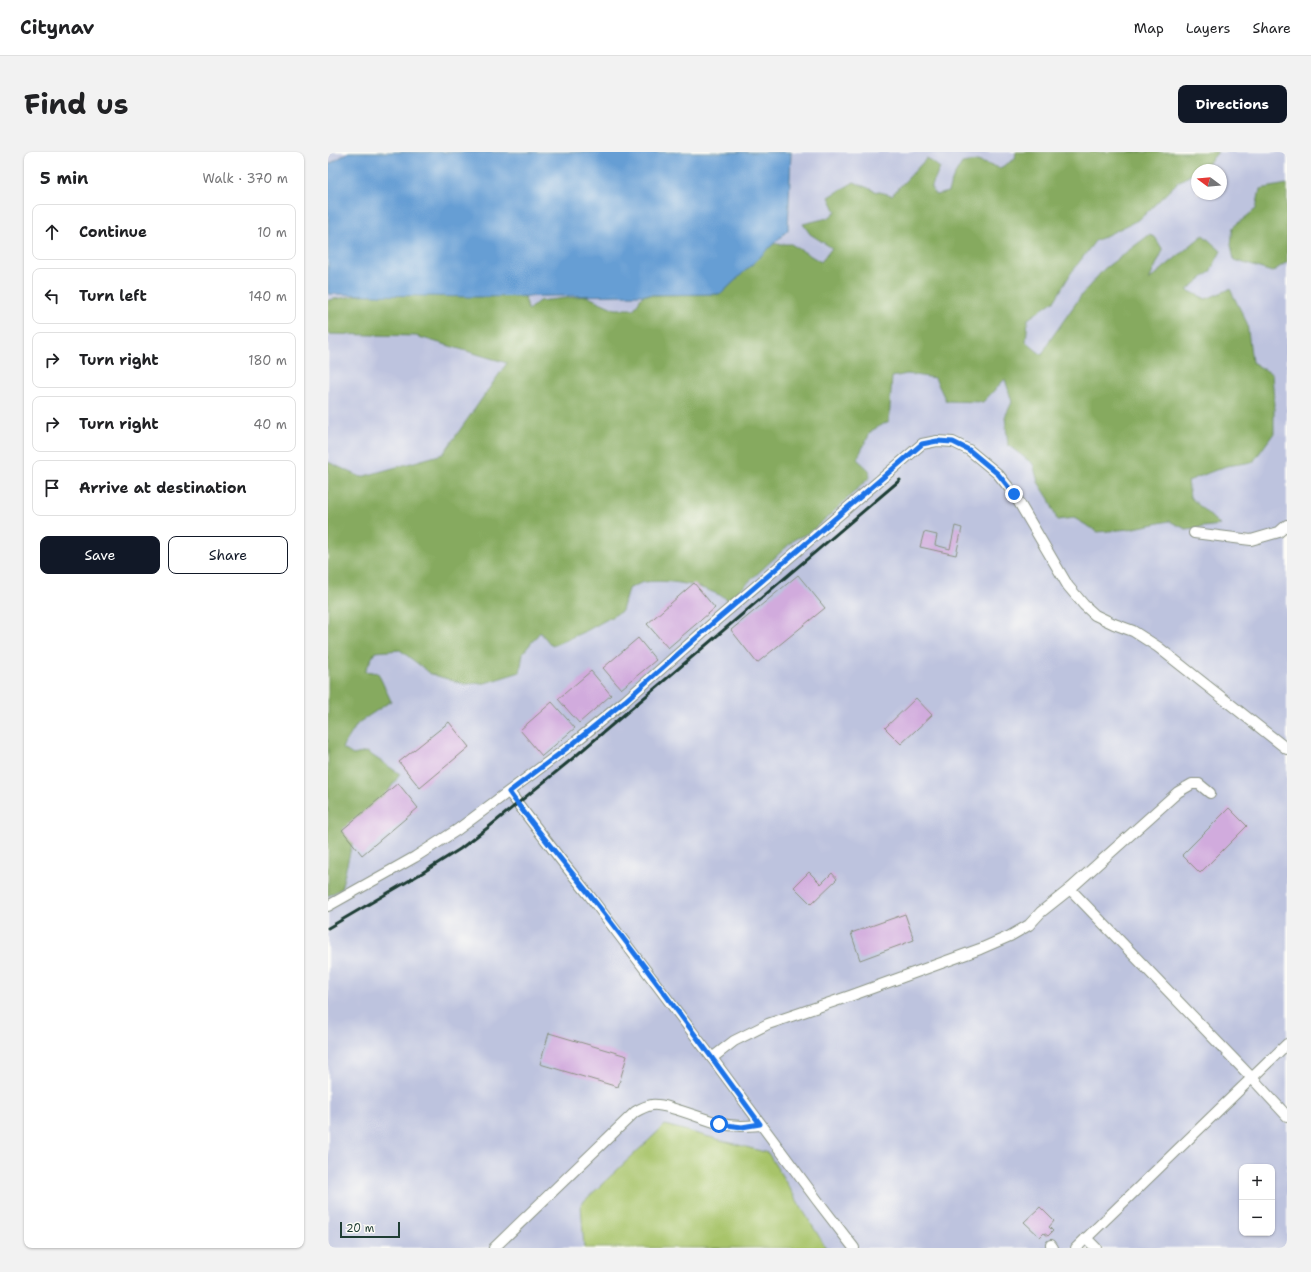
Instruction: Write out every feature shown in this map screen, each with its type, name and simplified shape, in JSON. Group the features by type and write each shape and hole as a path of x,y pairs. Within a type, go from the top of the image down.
{"lane":[{"path":"328,906 415,858 457,830 575,742 625,701 713,623 922,444 937,441 953,442 969,450 998,474 1014,494 1068,586 1084,605 1095,615 1133,632 1158,647 1287,749"},
{"path":"1194,533 1251,540 1279,532 1287,525"},
{"path":"712,1058 734,1041 768,1024 980,949 1010,936 1029,925 1041,912 1070,889 1178,792 1192,784 1198,784 1210,793"},
{"path":"509,792 589,894 854,1248"},
{"path":"1070,889 1287,1116"},
{"path":"1076,1248 1287,1044"},
{"path":"494,1248 635,1112 643,1107 653,1105 666,1107 719,1124 742,1127 760,1124"},
{"path":"1086,1238 1096,1248"}],"shaded area":[{"path":"328,152 1287,152 1287,1248 328,1248"}],"green space":[{"path":"1016,152 1218,152 1208,164 1191,164 1191,174 1178,182 1140,219 1095,241 1071,273 1055,300 1028,319 1026,342 1042,355 1050,340 1083,293 1104,269 1149,235 1155,237 1163,250 1149,280 1203,235 1221,251 1210,272 1187,290 1206,299 1230,289 1247,323 1252,362 1272,374 1274,433 1253,462 1226,466 1188,481 1190,497 1220,525 1186,529 1169,521 1129,529 1098,532 1074,518 1057,520 1049,499 1038,482 1033,464 1008,445 1005,417 1012,402 1005,379 983,402 946,401 935,378 907,374 892,377 889,421 871,431 857,459 869,470 870,477 809,533 795,539 729,600 699,587 656,581 641,583 628,589 622,611 588,630 552,646 540,632 523,653 520,672 485,683 464,684 431,674 400,650 375,652 365,671 378,673 391,701 358,723 342,748 353,755 367,752 400,774 352,844 341,889 328,896 328,462 361,477 443,454 507,363 416,336 328,334 328,300 457,280 525,297 528,310 539,301 586,296 615,309 634,309 643,295 721,294 773,244 791,244 821,262 832,248 810,234 803,224 828,218 836,212 829,197 854,182 875,191 892,195 927,158 940,168 931,188 936,195 948,192 953,178 962,163 977,161 1000,168 1015,159"},
{"path":"1287,184 1287,262 1272,272 1234,260 1231,245 1233,227 1256,209 1260,189"},
{"path":"665,1125 768,1153 826,1248 584,1248 581,1204"}],"water":[{"path":"349,152 791,152 788,230 721,294 472,297 328,294 328,165"}],"building":[{"path":"955,526 962,528 956,555 920,547 924,532 937,535 935,545 950,549"},
{"path":"798,575 825,608 757,663 731,630"},
{"path":"694,583 715,608 668,648 647,624"},
{"path":"638,638 656,660 621,689 603,668"},
{"path":"591,671 611,695 579,723 558,699"},
{"path":"916,698 932,715 901,744 885,728"},
{"path":"552,702 575,728 542,756 520,730"},
{"path":"449,722 469,747 420,788 399,762"},
{"path":"398,783 418,808 362,855 342,830"},
{"path":"1229,808 1247,826 1200,873 1182,855"},
{"path":"809,872 821,884 832,873 837,879 811,904 794,887"},
{"path":"905,914 914,940 860,960 851,933"},
{"path":"549,1033 627,1056 618,1087 540,1064"},
{"path":"1040,1207 1054,1221 1049,1227 1053,1231 1048,1236 1044,1233 1040,1237 1024,1222"}],"railway":[{"path":"328,928 422,873 460,849 490,826 572,759 900,480"}],"route":[{"path":"719,1124 742,1127 760,1124 589,894 509,792 575,742 625,701 713,623 922,444 937,441 953,442 969,450 998,474 1014,494"}]}
